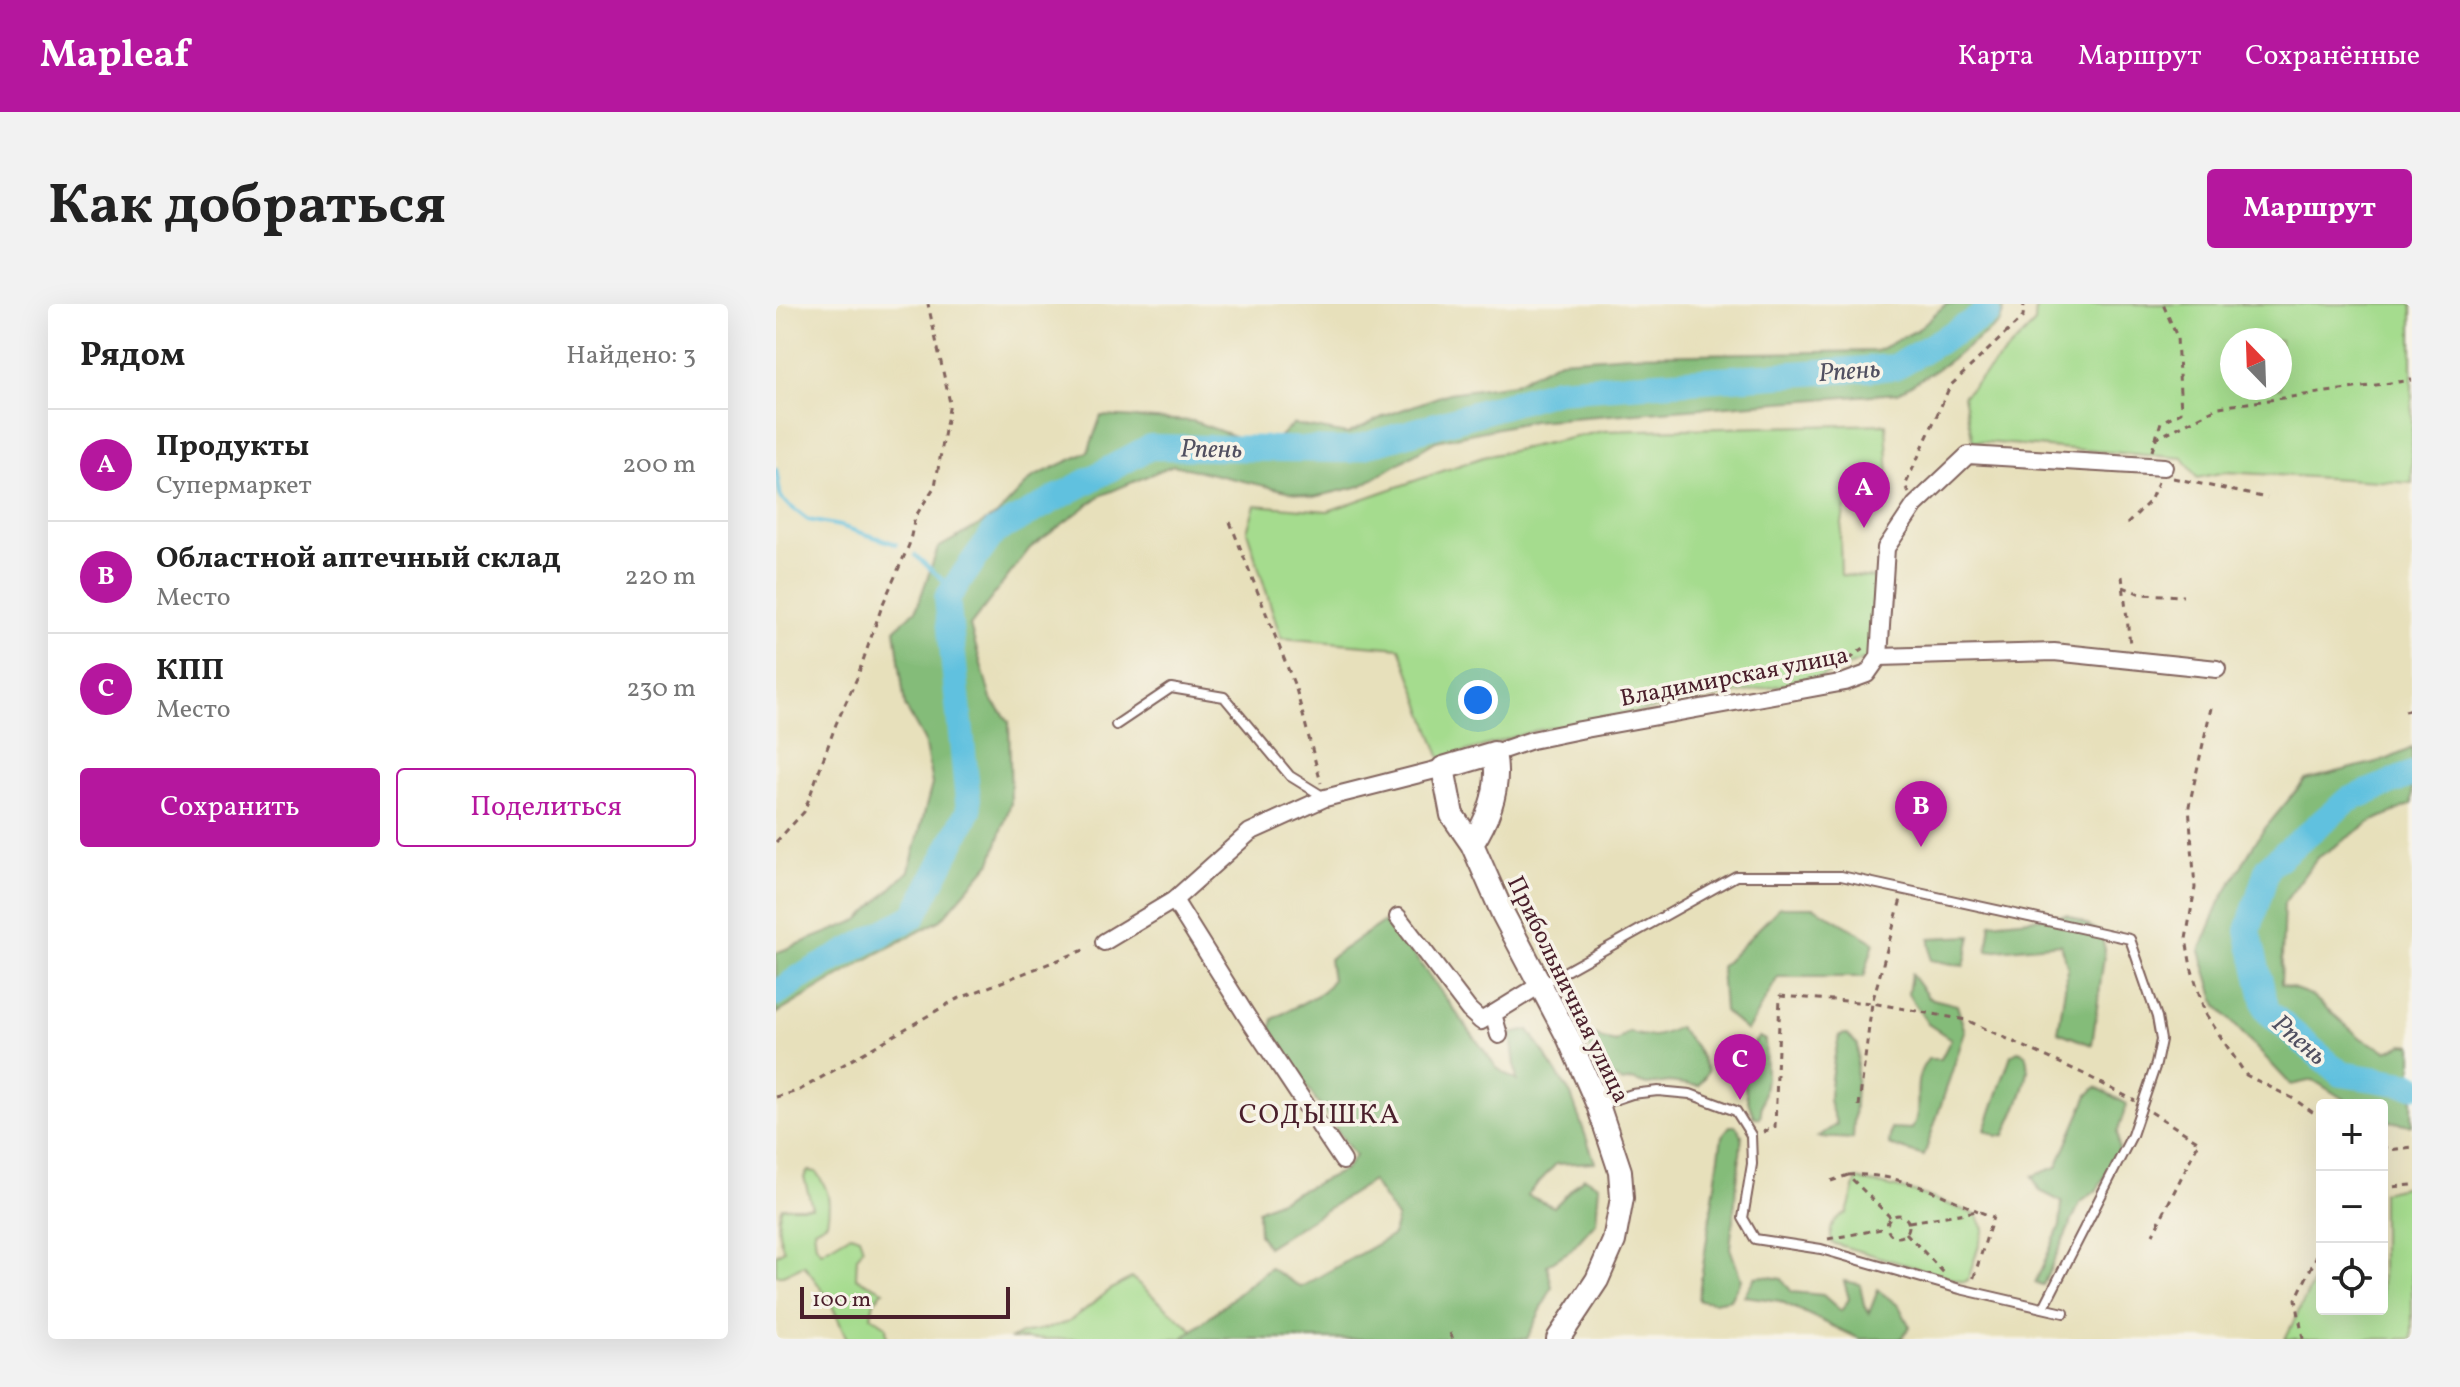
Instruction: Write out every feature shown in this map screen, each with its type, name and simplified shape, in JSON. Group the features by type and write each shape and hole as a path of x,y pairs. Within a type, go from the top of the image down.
{"street":[{"path":"1879,657 1886,548 1915,505 1968,455 2156,467"},
{"name":"Владимирская улица","path":"1494,753 1532,740 1580,730 1845,682 1867,674 1879,657 2054,652 2217,669"},
{"path":"1104,942 1174,900 1250,832 1325,798 1494,753 1498,778 1496,790 1472,844"},
{"name":"Прибольничная улица","path":"1443,768 1452,815 1472,844 1503,914 1569,1039 1598,1105 1620,1171 1622,1198 1614,1241 1597,1280 1558,1339"},
{"path":"1174,900 1343,1161"},
{"path":"1398,917 1469,1010 1481,1021 1540,985"},
{"path":"1493,1014 1499,1035"}],"lane":[{"path":"1116,725 1171,688 1224,697 1290,776 1325,798"},
{"path":"1540,985 1736,876 1841,876 2130,939 2157,1017 2161,1040 2156,1064 2132,1135 2044,1307"},
{"path":"1598,1105 1632,1094 1658,1091 1690,1094 1736,1111 1751,1135 1752,1164 1743,1218 1755,1239 1821,1249 1965,1290 2064,1313"}],"path":[{"path":"776,842 804,812 882,606 909,545 915,517 935,486 950,403 928,304"},
{"path":"1915,505 1905,486 1950,386 2023,317 2024,304"},
{"path":"2127,524 2150,501 2156,467 2155,439 2161,422 2181,412 2177,337 2163,304"},
{"path":"2155,439 2219,407 2412,380"},
{"path":"2156,467 2171,478 2267,498"},
{"path":"1230,522 1296,689 1325,798"},
{"path":"2122,576 2132,659"},
{"path":"2123,587 2141,594 2183,596"},
{"path":"1837,670 1880,637"},
{"path":"2211,708 2189,806 2195,888 2186,939 2191,967 2205,1013 2246,1075 2294,1099 2316,1115"},
{"path":"2405,711 2412,709"},
{"path":"1859,1106 1872,1003 1904,889"},
{"path":"776,1097 798,1091 955,1000 1104,942"},
{"path":"1751,1135 1775,1127 1780,996 1872,1003 1966,1020 2084,1074 2199,1142 2153,1234"},
{"path":"2388,1149 2412,1147"},
{"path":"1831,1181 1848,1175 1870,1174 1923,1186 1993,1217 1965,1290 1906,1233"},
{"path":"1848,1175 1890,1217"},
{"path":"2388,1187 2412,1185"},
{"path":"1909,1222 1978,1211"},
{"path":"1890,1217 1898,1215 1909,1222"},
{"path":"1890,1217 1887,1228 1891,1234 1897,1237 1906,1233"},
{"path":"1906,1233 1909,1222"},
{"path":"1822,1241 1887,1228"},
{"path":"2303,1339 2296,1299 2316,1257"},
{"path":"1450,1333 1453,1339"}],"green space":[{"path":"1946,304 2005,304 2000,323 1945,364 1898,393 1532,421 1436,441 1361,486 1314,497 1173,465 1100,496 1030,548 970,626 991,699 1009,721 1011,803 991,862 941,920 878,953 776,1014 776,953 859,920 909,871 932,784 924,740 905,706 895,629 916,610 938,548 997,515 1033,477 1088,452 1101,416 1193,421 1267,448 1293,424 1347,434 1385,416 1449,393 1513,384 1560,360 1630,355 1877,351 1917,330"},
{"path":"2036,304 2412,304 2412,483 2225,472 2197,478 2183,458 1973,441 1963,396 2035,323"},
{"path":"1886,424 1890,496 1847,495 1840,534 1841,575 1876,578 1871,657 1815,679 1534,731 1441,759 1400,648 1281,638 1247,531 1255,505 1328,511 1483,457 1603,431"},
{"path":"2412,748 2412,804 2371,822 2316,859 2284,903 2281,984 2311,995 2362,1039 2387,1051 2403,1044 2412,1045 2412,1125 2388,1121 2388,1099 2343,1099 2313,1080 2291,1085 2217,1006 2200,951 2220,902 2261,833 2305,780 2388,759"},
{"path":"1780,907 1814,907 1874,942 1864,977 1778,977 1747,1031 1724,1011 1721,967"},
{"path":"2068,915 2100,932 2105,949 2092,1045 2058,1032 2068,969 2061,944 1987,951 1991,923"},
{"path":"1383,922 1413,954 1497,1068 1517,1081 1511,1034 1529,1030 1571,1095 1595,1162 1556,1164 1527,1195 1554,1207 1584,1177 1599,1185 1596,1222 1571,1250 1547,1265 1552,1287 1527,1339 1182,1339 1270,1268 1301,1287 1393,1235 1397,1218 1372,1181 1267,1247 1259,1234 1258,1210 1345,1170 1355,1156 1270,1034 1273,1019 1323,992 1332,980 1329,959"},
{"path":"1971,936 1964,966 1930,960 1930,938"},
{"path":"1911,974 1929,998 1957,1005 1965,1032 1924,1156 1889,1145 1891,1128 1912,1129 1916,1120 1922,1068 1928,1059 1941,1059 1951,1039 1928,1024 1908,994"},
{"path":"1678,1027 1695,1046 1708,1071 1699,1086 1669,1082 1647,1085 1632,1080 1622,1082 1597,1068 1587,1040 1589,1031 1602,1039 1616,1042 1629,1032 1654,1036"},
{"path":"1847,1034 1858,1045 1853,1139 1818,1137 1837,1124 1829,1099 1830,1085 1840,1035"},
{"path":"1759,1037 1765,1040 1766,1078 1760,1118 1754,1117 1744,1075 1747,1055"},
{"path":"2018,1051 2026,1054 2028,1072 2005,1135 1997,1136 1985,1130 2011,1055"},
{"path":"2096,1087 2127,1104 2117,1133 2119,1151 2097,1190 2080,1203 2043,1285 2035,1283 2060,1226 2062,1202 2040,1191 2032,1176 2057,1167 2088,1095"},
{"path":"1730,1126 1736,1126 1742,1136 1730,1248 1741,1279 1730,1299 1714,1302 1698,1300 1722,1136"},
{"path":"808,1171 816,1172 829,1201 827,1222 814,1229 816,1245 821,1252 851,1234 859,1237 863,1248 857,1257 856,1278 884,1291 874,1301 871,1316 886,1326 887,1339 847,1339 829,1299 804,1265 776,1275 776,1255 784,1250 778,1228 780,1212 782,1207 812,1207 804,1177"},
{"path":"1857,1179 1918,1193 1977,1215 1984,1229 1968,1280 1964,1282 1832,1243 1831,1228 1847,1213"},
{"path":"2412,1185 2412,1339 2285,1339 2316,1276 2316,1315 2388,1315 2388,1191"},
{"path":"1755,1277 1782,1279 1792,1292 1823,1295 1841,1311 1849,1299 1844,1281 1860,1284 1864,1305 1869,1313 1878,1290 1899,1306 1910,1327 1901,1338 1904,1339 1860,1339 1780,1301 1744,1296"},
{"path":"1132,1278 1193,1330 1182,1339 1009,1339 1069,1321"}],"waterway":[{"name":"Рпень","path":"776,994 799,978 914,916 969,810 947,598 994,532 1150,447 1350,450 1557,390 1895,367 1988,313 1986,304"},
{"path":"776,469 781,499 808,520 840,526 896,544"},
{"path":"915,555 953,589"},
{"name":"Рпень","path":"2412,774 2348,800 2268,867 2248,931 2267,1011 2341,1074 2412,1085"}],"place":[{"name":"Продукты","path":"1864,528"},
{"name":"Областной аптечный склад","path":"1921,847"},
{"name":"КПП","path":"1740,1100"}],"district":[{"name":"СОДЫШКА","path":"1320,1113"}]}
